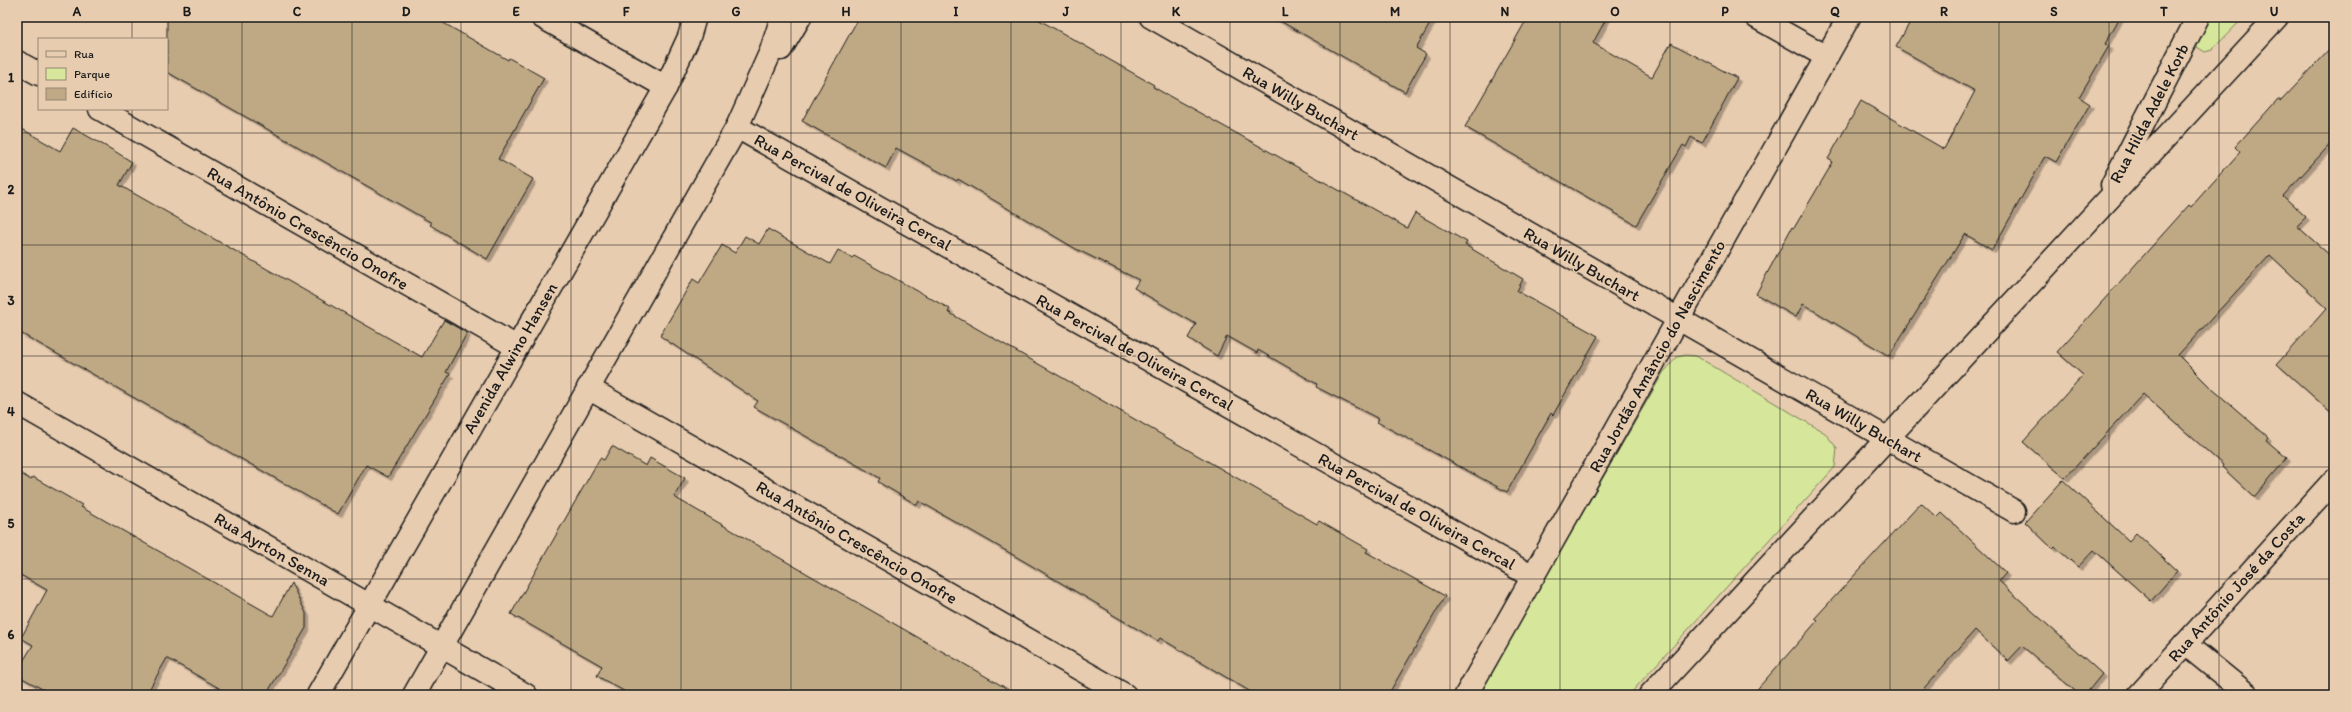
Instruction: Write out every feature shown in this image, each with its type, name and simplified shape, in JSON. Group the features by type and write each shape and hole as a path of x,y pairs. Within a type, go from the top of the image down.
{"street":[{"path":"542,17 666,87"},
{"name":"Avenida Alwino Hansen","path":"318,695 666,87 689,37 695,17"},
{"path":"737,127 771,51 782,17"},
{"path":"414,695 800,17"},
{"name":"Rua Willy Buchart","path":"1151,17 2014,511"},
{"path":"1756,17 1827,57"},
{"name":"Rua Jordão Amâncio do Nascimento","path":"1466,695 1849,17"},
{"name":"Rua Hilda Adele Korb","path":"2099,209 2198,17"},
{"path":"1650,695 2277,17"},
{"path":"17,62 38,73"},
{"name":"Rua Antônio Crescêncio Onofre","path":"102,110 517,347"},
{"name":"Rua Percival de Oliveira Cercal","path":"737,127 1533,577"},
{"name":"Rua Antônio Crescêncio Onofre","path":"588,388 1126,695"},
{"name":"Rua Ayrton Senna","path":"17,403 526,695"},
{"name":"Rua Antônio José da Costa","path":"2139,695 2334,480"},
{"path":"2185,644 2248,695"}],"green space":[{"path":"2211,17 2244,17 2212,50 2205,52 2197,47 2197,41"},
{"path":"1686,355 1696,356 1825,433 1837,448 1835,467 1629,695 1478,695 1663,373 1677,357"}],"building":[{"path":"167,17 433,17 508,60 509,58 544,78 498,159 533,179 487,259 430,225 432,223 168,73"},
{"path":"859,17 1034,17 1154,85 1153,87 1407,228 1415,213 1467,242 1465,245 1523,279 1517,291 1598,336 1553,415 1551,413 1507,492 1377,422 1379,419 1316,387 1317,384 1258,350 1257,353 1227,336 1217,356 1188,338 1196,324 1134,288 1139,280 1076,249 958,179 957,181 896,148 886,168 802,121"},
{"path":"1273,17 1434,17 1416,48 1426,54 1405,92"},
{"path":"1528,17 1607,17 1593,43 1652,77 1671,43 1737,78 1702,143 1691,137 1686,147 1683,145 1636,225 1465,127"},
{"path":"1913,17 2120,17 2105,44 2109,46 2079,97 2090,104 2056,162 2045,156 1992,250 1965,234 1889,356 1803,304 1796,317 1756,294 1792,227 1794,228 1833,162 1828,159 1861,101 1944,149 1975,91 1896,47"},
{"path":"2334,45 2334,140 2283,196 2306,217 2297,226 2334,259 2334,415 2277,364 2327,308 2270,255 2178,355 2210,387 2268,437 2266,440 2287,458 2254,497 2222,467 2223,465 2143,394 2065,478 2023,442 2083,375 2057,352 2189,205 2191,207 2240,152 2235,147 2278,99 2281,101"},
{"path":"17,126 60,151 73,128 116,152 132,162 119,185 422,357 444,320 467,333 446,372 450,374 388,477 366,465 338,514 17,331"},
{"path":"768,229 830,264 838,250 852,258 854,256 950,309 948,312 1317,524 1319,521 1368,549 1366,552 1445,596 1388,695 1256,695 1160,638 1158,641 919,501 917,505 878,482 880,478 754,407 758,401 660,336 693,279 699,283 722,245 735,253 745,236 759,244"},
{"path":"612,446 646,466 650,458 685,478 674,497 1018,695 631,695 597,676 602,666 511,614 600,458 604,460"},
{"path":"17,471 31,480 33,477 82,505 81,507 273,616 291,583 306,613 306,628 266,695 231,695 167,658 146,695 53,695 17,675 17,671 33,645 21,638 47,590 17,573"},
{"path":"2063,480 2129,541 2136,533 2177,571 2151,601 2094,550 2078,567 2055,547 2053,549 2025,522"},
{"path":"1921,503 1937,518 1942,513 2006,573 1999,581 2102,674 2085,695 2080,695 2022,646 2008,661 1975,630 1918,695 1752,695 1818,620 1815,618"}]}
